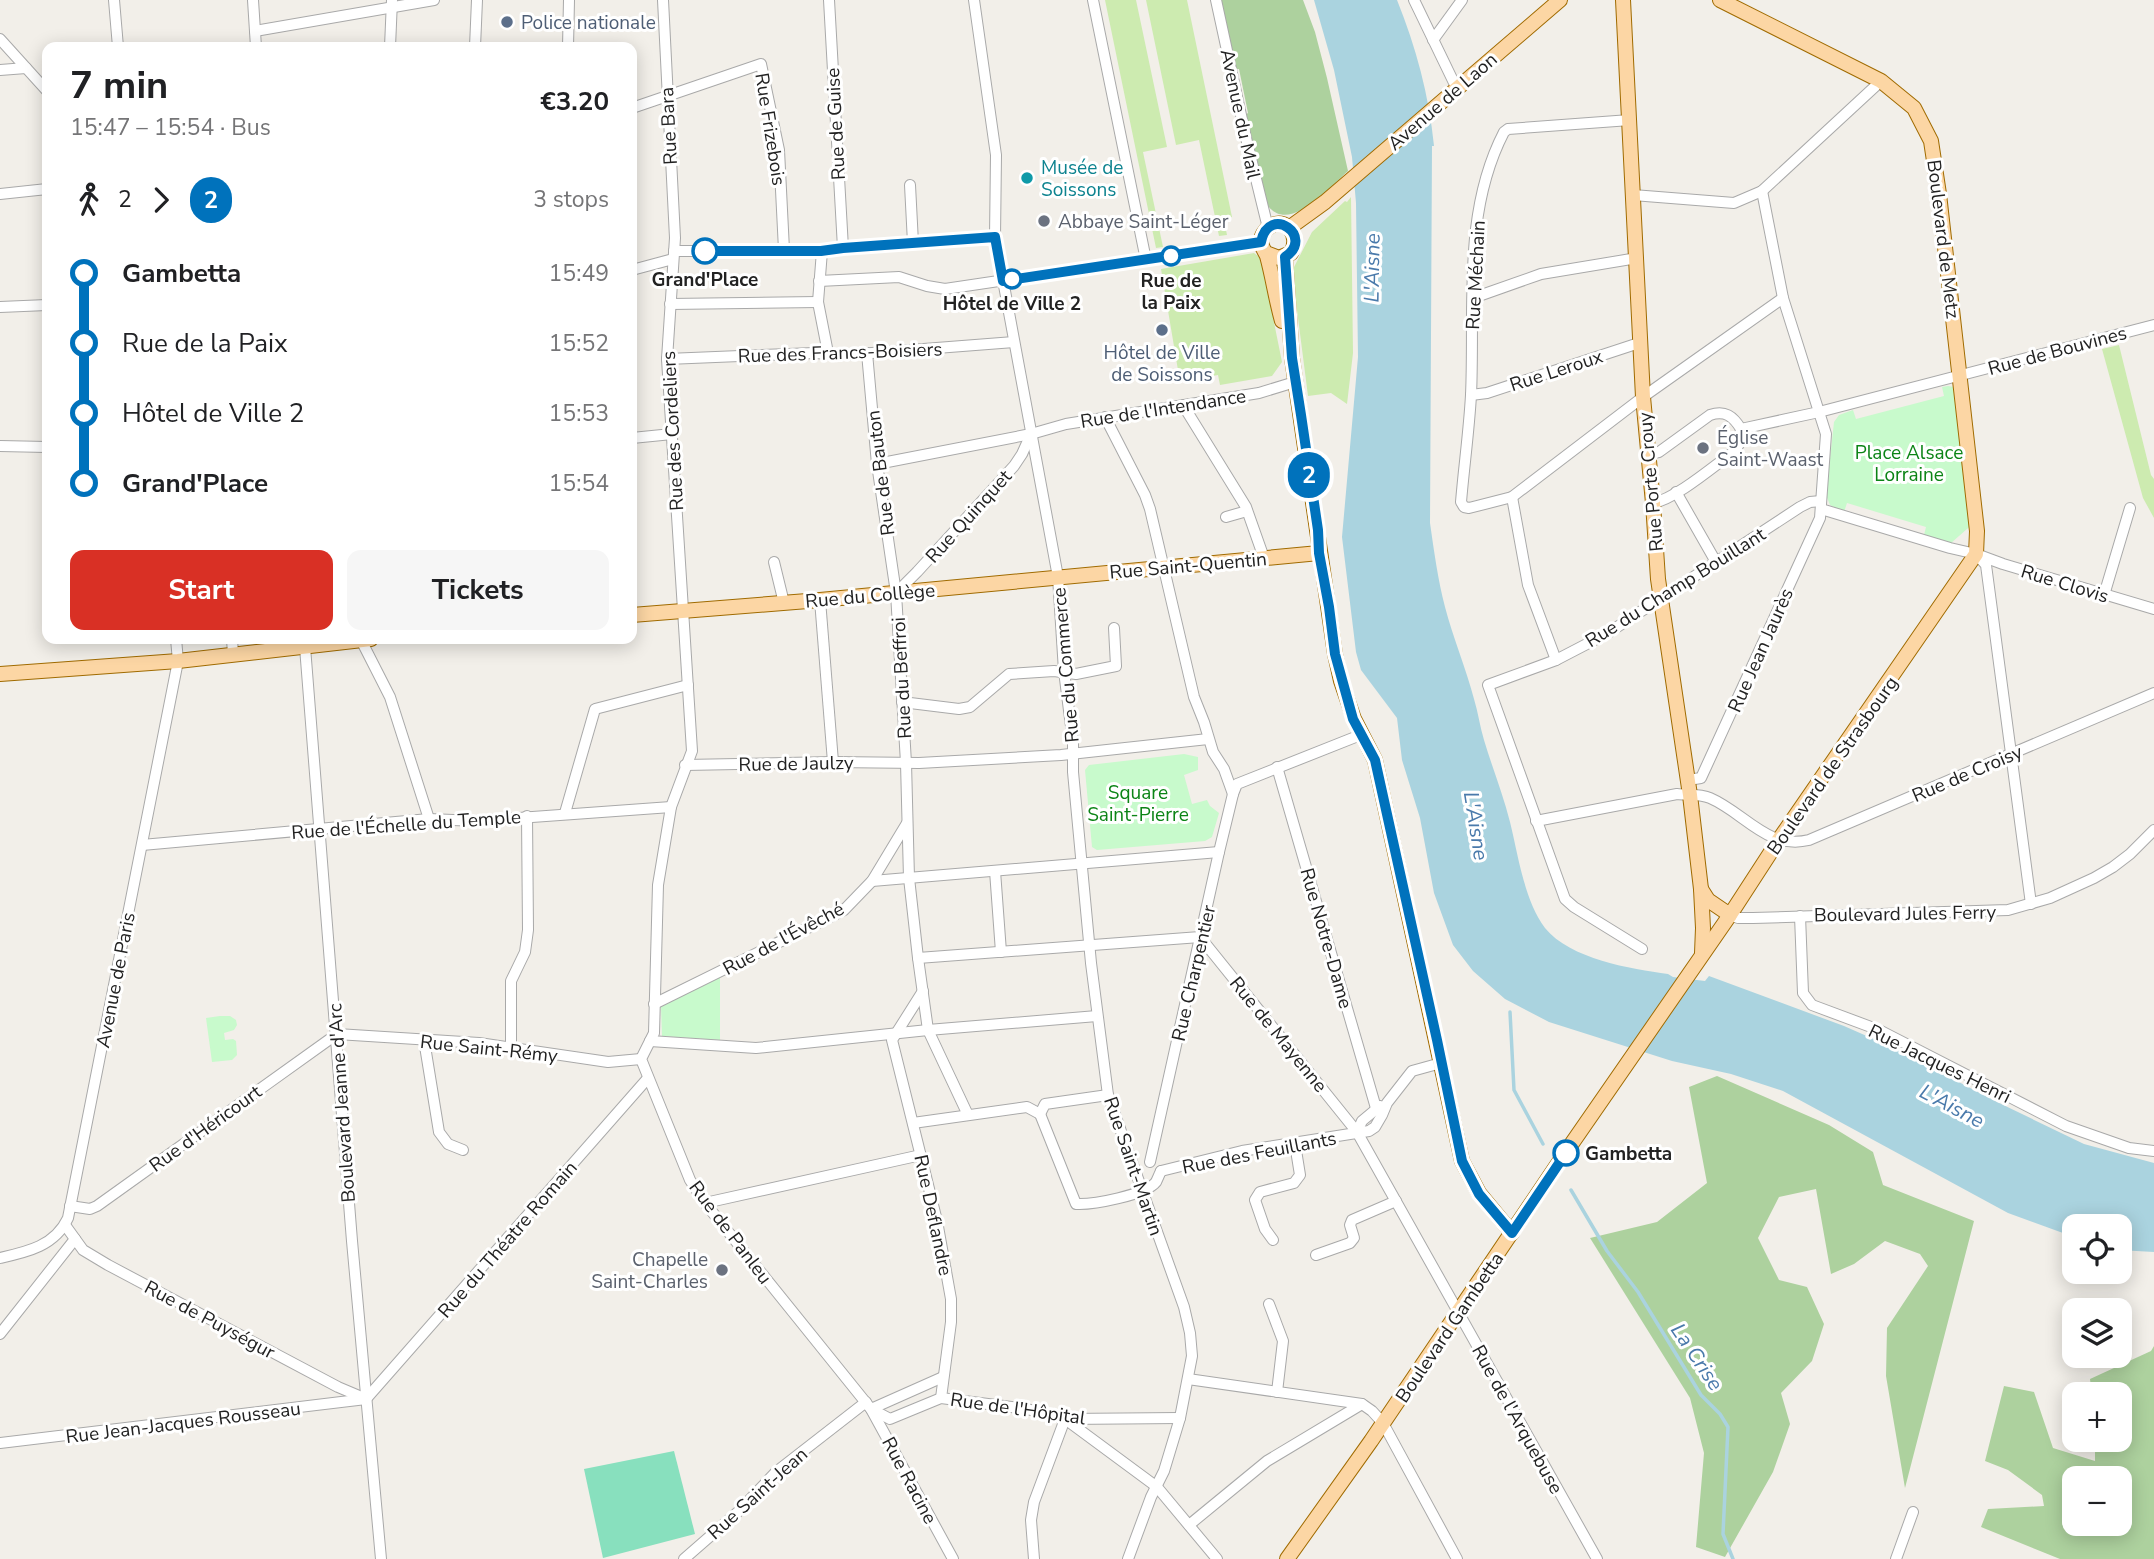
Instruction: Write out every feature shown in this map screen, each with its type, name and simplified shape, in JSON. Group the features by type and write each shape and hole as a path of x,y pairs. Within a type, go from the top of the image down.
{"main road":[{"name":"Avenue de Laon","path":"1292,234 1325,202 1560,0"},
{"name":"Boulevard de Metz","path":"1720,0 1881,81 1914,108 1931,141 1940,194 1961,376 1977,531 1976,554"},
{"name":"Rue Porte Crouy","path":"1624,4 1643,397 1658,579 1693,785 1701,889 1702,954"},
{"path":"1264,248 1272,257 1285,257 1291,253 1292,234 1282,224 1275,224 1263,234 1264,248 1292,358"},
{"path":"1285,257 1295,382 1318,530 1319,553 1341,681 1353,719 1375,760 1462,1161 1479,1194 1512,1233"},
{"name":"Rue Saint-Quentin","path":"1058,577 1319,553"},
{"name":"Boulevard de Strasbourg","path":"1687,976 1976,554"},
{"name":"Rue du Collège","path":"637,615 1058,577"},
{"path":"0,674 178,660 328,644"},
{"path":"1701,889 1708,900 1730,915"},
{"name":"Boulevard Gambetta","path":"1287,1559 1383,1423 1687,976"}],"street":[{"path":"114,0 118,42"},
{"path":"253,0 256,42"},
{"path":"255,31 392,4 434,0"},
{"path":"475,42 477,0"},
{"path":"568,42 569,0"},
{"name":"Rue Bara","path":"663,0 674,255"},
{"name":"Rue de Guise","path":"830,0 843,248"},
{"name":"Rue du Commerce","path":"974,0 996,155 995,237 1058,577 1073,754"},
{"path":"1093,0 1146,260"},
{"name":"Avenue du Mail","path":"1216,0 1268,228"},
{"path":"1414,0 1454,92"},
{"path":"1433,40 1462,0"},
{"path":"390,42 392,4"},
{"path":"0,39 42,86"},
{"name":"Rue Frizebois","path":"637,106 761,64 779,150 784,250"},
{"path":"0,70 26,68"},
{"path":"1633,195 1734,203 1762,191 1881,81"},
{"name":"Rue Méchain","path":"1512,497 1469,508 1464,508 1461,502 1471,395 1474,245 1482,193 1492,158 1508,129 1630,120"},
{"path":"910,185 913,243"},
{"path":"0,194 42,190"},
{"name":"Rue Jean Jaurès","path":"1693,785 1820,518 1826,434 1783,298 1762,191"},
{"path":"637,269 674,255 821,251 995,237"},
{"path":"819,281 899,277 945,289 1146,260 1264,248"},
{"path":"821,251 818,302 828,353"},
{"name":"Rue des Cordeliers","path":"650,1041 654,1033 657,884 671,807 692,751 667,359 674,255"},
{"path":"1473,298 1541,274 1637,258"},
{"path":"1556,660 1528,585 1512,497 1643,397 1783,298"},
{"path":"670,304 818,302"},
{"path":"0,307 42,305"},
{"name":"Rue de Bouvines","path":"1741,429 1819,412 2154,325"},
{"name":"Rue des Francs-Boisiers","path":"667,359 867,354 1014,342"},
{"name":"Rue Leroux","path":"1471,395 1486,393 1642,342"},
{"name":"Rue de Bauton","path":"867,354 877,464 896,593"},
{"name":"Rue de l'Intendance","path":"877,464 1105,417 1259,393 1295,382"},
{"path":"1183,405 1247,510 1267,558"},
{"path":"1648,454 1659,452 1710,415 1725,413 1733,417 1741,429 1740,444 1735,451 1662,501 1653,503"},
{"path":"1105,417 1145,495 1194,697 1208,739 1213,752 1238,786"},
{"path":"637,438 672,434"},
{"name":"Rue Quinquet","path":"896,593 1014,466 1031,434"},
{"path":"0,446 42,447"},
{"path":"1676,492 1716,562"},
{"name":"Rue du Champ Bouillant","path":"1536,821 1488,685 1556,660 1608,633 1800,507 1810,502 1821,505"},
{"name":"Rue Clovis","path":"1821,505 1950,548 2154,609"},
{"path":"2104,595 2130,508"},
{"path":"1226,517 1247,510"},
{"path":"1976,554 1986,565 2031,904"},
{"path":"774,562 784,603"},
{"name":"Rue du Beffroi","path":"896,593 906,763 909,878 918,958 928,1030 968,1115"},
{"path":"820,600 833,762"},
{"path":"902,702 959,709 970,707 1009,674 1064,671 1076,674 1116,666 1114,628"},
{"name":"Avenue de Paris","path":"65,1225 178,660 176,644"},
{"path":"232,644 233,654"},
{"path":"368,644 390,697 429,820"},
{"name":"Boulevard Jeanne d'Arc","path":"305,647 352,1241 381,1559"},
{"path":"565,813 595,709 688,685"},
{"name":"Rue de Croisy","path":"1778,841 1809,841 2154,693"},
{"path":"1238,786 1277,767 1363,734"},
{"name":"Rue de Jaulzy","path":"685,765 906,763 1073,754 1208,739"},
{"name":"Rue Saint-Martin","path":"1073,754 1089,946 1108,1095 1184,1307 1192,1356 1180,1418 1164,1471 1151,1497 1128,1559"},
{"name":"Rue Notre-Dame","path":"1277,767 1381,1106"},
{"path":"1224,769 1238,786"},
{"path":"1693,785 1708,796"},
{"path":"1693,785 1778,841"},
{"path":"1642,949 1566,900 1536,821 1676,794 1693,785"},
{"name":"Rue Charpentier","path":"1150,1162 1219,852 1238,786"},
{"name":"Rue de l'Échelle du Temple","path":"142,845 429,820 478,821 671,807"},
{"path":"511,1049 511,981 524,952 528,930 527,816"},
{"name":"Rue de l'Évêché","path":"654,1004 844,910 872,881 907,823"},
{"name":"Boulevard Jules Ferry","path":"1730,915 1738,918 1759,918 2008,911 2094,878 2113,867 2154,830"},
{"path":"872,881 1219,852"},
{"path":"995,871 1001,952"},
{"path":"1739,901 1759,918"},
{"name":"Rue Jacques Henri","path":"1800,916 1803,993 1812,1005 1879,1030 2066,1126 2129,1148 2154,1152"},
{"path":"918,958 1200,937"},
{"name":"Rue de Mayenne","path":"1200,937 1357,1132"},
{"path":"895,1034 923,991"},
{"path":"640,1059 650,1041 756,1048 1097,1016"},
{"name":"Rue Saint-Rémy","path":"337,1034 479,1044 608,1062 640,1059"},
{"name":"Rue d'Héricourt","path":"70,1206 90,1209 97,1206 337,1034"},
{"name":"Rue Deflandre","path":"895,1034 892,1040 937,1221 951,1299 951,1322 941,1398"},
{"path":"424,1040 439,1132 448,1144 463,1150"},
{"name":"Rue de Panleu","path":"640,1059 690,1180 705,1203 869,1406"},
{"name":"Rue des Feuillants","path":"1161,1171 1242,1151 1368,1131 1375,1127 1382,1115 1381,1106 1412,1071 1441,1063"},
{"name":"Rue du Théatre Romain","path":"366,1399 648,1078"},
{"path":"1040,1114 1045,1104 1108,1095"},
{"path":"913,1123 1027,1107 1040,1114 1076,1204 1132,1194 1157,1181 1161,1171 1156,1162 1132,1163"},
{"name":"Rue de l'Arquebuse","path":"1357,1132 1597,1559"},
{"path":"1273,1240 1265,1229 1255,1200 1260,1192 1294,1183 1300,1175 1295,1144"},
{"path":"705,1203 921,1155"},
{"path":"1316,1255 1350,1243 1354,1237 1350,1225 1352,1220 1396,1201"},
{"path":"0,1258 46,1244 65,1225"},
{"name":"Rue de Puységur","path":"65,1225 83,1250 338,1387 366,1399"},
{"path":"51,1239 65,1250 83,1250"},
{"path":"0,1335 75,1239"},
{"path":"1269,1304 1283,1341 1277,1392"},
{"name":"Rue Saint-Jean","path":"684,1559 739,1511 776,1472 869,1406 943,1377"},
{"path":"1188,1379 1362,1404 1383,1423 1457,1559"},
{"path":"336,1403 339,1398 338,1387"},
{"path":"890,1419 941,1398"},
{"name":"Rue de l'Hôpital","path":"941,1398 1027,1409 1065,1419 1180,1418"},
{"name":"Rue Jean-Jacques Rousseau","path":"0,1443 366,1399"},
{"path":"1189,1525 1267,1461 1362,1404"},
{"path":"869,1406 890,1419"},
{"name":"Rue Racine","path":"869,1406 953,1559"},
{"path":"886,1436 890,1419"},
{"path":"1034,1559 1031,1520 1034,1502 1065,1419 1157,1487 1217,1559"},
{"path":"1896,1559 1913,1512"}],"green space":[{"path":"1105,0 1136,0 1167,147 1143,152 1163,247 1156,248"},
{"path":"1146,0 1187,0 1232,217 1224,220 1227,235 1219,236 1199,140 1176,145"},
{"path":"1221,0 1303,0 1315,32 1348,171 1319,198 1296,212 1285,215 1275,212 1266,203 1245,115 1248,113 1239,69 1236,69"},
{"path":"1351,197 1353,353 1347,404 1331,393 1308,396 1292,271 1312,232"},
{"path":"1254,253 1261,258 1282,362 1272,376 1220,385 1218,375 1180,382 1161,269"},
{"path":"2119,345 2154,479 2154,518 2143,498 2102,349"},
{"name":"Place Alsace Lorraine","path":"1942,387 1954,387 1975,522 1951,543 1924,535 1926,527 1847,503 1844,512 1830,505 1826,495 1834,422 1839,415 1853,410 1856,419 1944,396"},
{"name":"Square Saint-Pierre","path":"1184,754 1198,757 1198,770 1184,775 1192,804 1207,800 1219,813 1212,837 1205,841 1097,850 1092,847 1085,770 1089,765"},
{"path":"720,976 720,1040 662,1036 661,1007"},
{"path":"230,1016 236,1020 234,1030 224,1033 225,1040 236,1041 237,1055 232,1060 212,1062 206,1018"},
{"path":"1717,1076 1829,1125 1873,1152 1883,1185 1974,1221 1905,1488 1886,1376 1887,1328 1928,1266 1920,1254 1885,1241 1854,1264 1831,1274 1816,1189 1779,1197 1758,1238 1779,1280 1807,1287 1824,1324 1812,1361 1781,1393 1790,1424 1773,1472 1725,1557 1696,1547 1704,1453 1690,1398 1590,1238 1657,1222 1707,1183 1689,1087"},
{"path":"2154,1346 2154,1559 2060,1559 1981,1527 1988,1509 2044,1506 2042,1495 2008,1470 1985,1461 2004,1386 2034,1392 2053,1448 2095,1461 2095,1452 2132,1452 2132,1382 2090,1382 2090,1379 2114,1368 2132,1368 2132,1360 2151,1351"},
{"path":"674,1451 695,1534 603,1558 584,1469"}],"water":[{"name":"L'Aisne","path":"1314,0 1397,0 1421,72 1434,146 1430,523 1440,586 1507,812 1527,891 1545,928 1570,948 1602,961 1673,977 1705,981 1709,976 1844,1026 1894,1048 2084,1144 2154,1163 2154,1252 2132,1251 2132,1214 2062,1214 2062,1233 2008,1213 1783,1091 1731,1074 1672,1061 1549,1022 1505,999 1473,971 1453,945 1434,893 1420,818 1402,760 1397,718 1361,670 1356,652 1342,537 1358,357 1356,203 1352,157 1334,70"}],"waterway":[{"name":"La Crise","path":"1510,1012 1514,1090 1543,1144"},
{"name":"La Crise","path":"1571,1190 1607,1251 1638,1292 1701,1395 1720,1414 1728,1427 1723,1534 1733,1559"}],"bus line":[{"name":"2","path":"705,251 821,251 995,237 1003,281 1261,242 1263,234 1275,224 1282,224 1294,233 1294,247 1285,257 1287,307 1295,382 1335,654 1353,719 1375,760 1462,1161 1479,1194 1512,1233 1566,1153"}],"place":[{"name":"Police nationale","path":"507,22"},
{"name":"Musée de Soissons","path":"1027,178"},
{"name":"Abbaye Saint-Léger","path":"1044,221"},
{"name":"Grand'Place","path":"705,251"},
{"name":"Rue de la Paix","path":"1171,256"},
{"name":"Hôtel de Ville 2","path":"1012,279"},
{"name":"Hôtel de Ville de Soissons","path":"1162,330"},
{"name":"Église Saint-Waast","path":"1703,448"},
{"name":"Gambetta","path":"1566,1153"},
{"name":"Chapelle Saint-Charles","path":"722,1270"}]}
